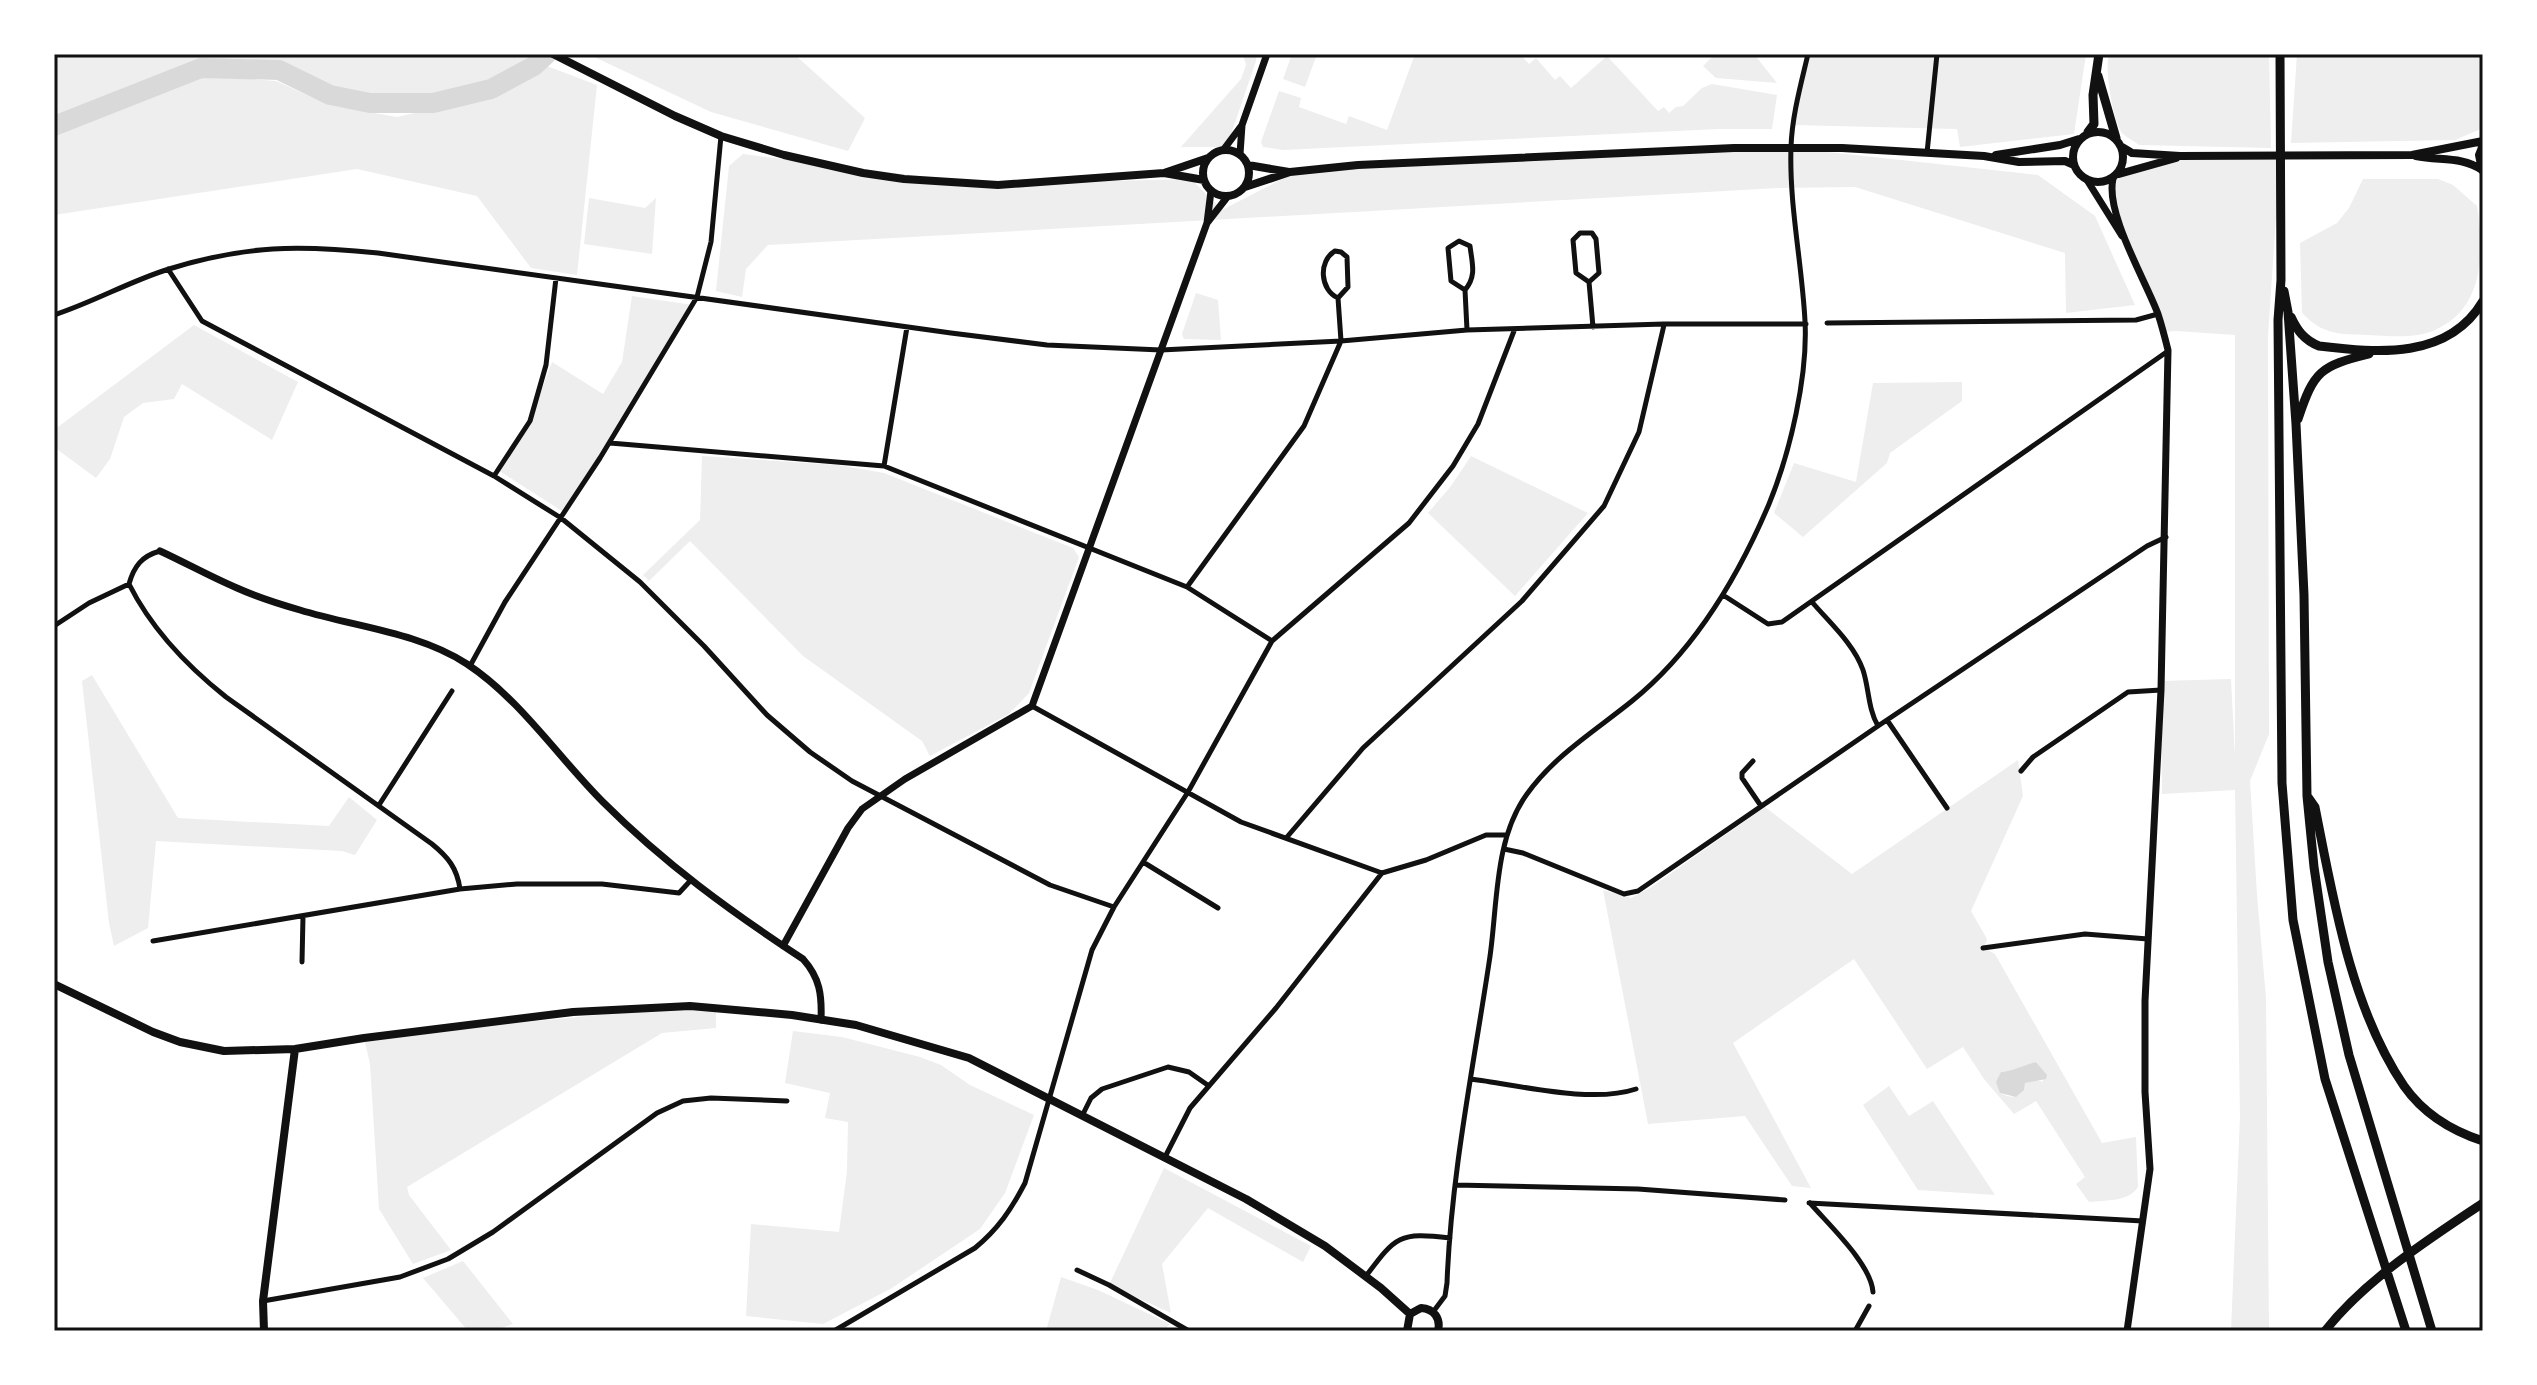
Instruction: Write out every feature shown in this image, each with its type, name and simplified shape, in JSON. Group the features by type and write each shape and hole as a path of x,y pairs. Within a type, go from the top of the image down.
{"highway":[{"path":"2088,132 2094,124 2093,95 2099,54"},
{"path":"2280,54 2281,280 2278,320 2282,783 2293,920 2325,1079 2406,1331"},
{"path":"2098,74 2119,143"},
{"path":"2281,280 2288,312 2296,424 2304,595 2307,796 2314,867 2328,962 2349,1055 2432,1331"},
{"path":"2288,312 2309,342 2329,347 2380,351 2414,349 2441,341 2462,327 2483,301"},
{"path":"2296,424 2307,392 2320,374 2343,360 2380,351"},
{"path":"2307,796 2315,807 2348,952 2368,1013 2386,1054 2406,1088 2427,1111 2446,1126 2483,1141"},
{"path":"2325,1331 2358,1295 2483,1203"}],"main road":[{"path":"555,55 721,136 784,155 863,173 919,181 998,185 1164,173 1204,180"},
{"path":"1984,156 2060,145 2079,139 2088,132 2099,131 2132,153 2180,156 2412,155 2483,143 2479,155 2483,170"},
{"path":"2074,165 2073,154 2079,139"},
{"path":"2116,176 2122,165 2119,143"},
{"path":"1208,158 1203,168 1204,180 1211,191 1228,196 1290,172 1358,165 1791,148 1984,156 2019,162 2065,161 2074,165 2087,180 2102,183 2180,156"},
{"path":"1164,173 1208,158 1224,149 1240,154 1248,165 1250,176 1245,187"},
{"path":"2412,155 2472,162 2483,170"},
{"path":"1248,165 1290,172"},
{"path":"54,984 118,1017 180,1042 224,1051 295,1049 573,1012 690,1006 856,1025 969,1058 1051,1097 1296,1227 1366,1276 1410,1314"},
{"path":"264,1331 263,1301 295,1049"},
{"path":"1407,1331 1410,1314 1421,1308 1438,1317 1438,1331"}],"street":[{"path":"1240,154 1242,125 1267,54"},
{"path":"1433,1312 1445,1296 1454,1185 1506,835 1525,797 1549,767 1634,700 1671,666 1723,595 1769,504 1786,457 1801,385 1806,324 1791,186 1791,148 1808,54"},
{"path":"1927,153 1937,54"},
{"path":"1224,149 1242,125"},
{"path":"470,666 505,602 610,443 697,297 711,242 721,136"},
{"path":"2116,176 2111,189 2112,199 2158,314 2168,350 2161,690 2145,1001 2145,1092 2150,1169 2127,1331"},
{"path":"2087,180 2128,245"},
{"path":"783,946 848,828 862,809 881,794 1032,706 1207,223 1211,191"},
{"path":"1207,223 1228,196"},
{"path":"1580,233 1592,233 1596,239 1599,273 1589,282 1576,273 1573,240 1580,233"},
{"path":"1465,290 1451,281 1448,248 1459,241 1470,246 1474,274 1465,290 1467,330"},
{"path":"54,315 168,269 269,247 304,246 378,253 1047,345 1161,350 1341,341 1467,330 1514,331 1664,324 1806,324"},
{"path":"1187,587 1304,426 1341,341 1338,298 1348,287 1347,257 1335,251 1325,259 1323,266 1326,289 1338,298"},
{"path":"168,269 202,321 494,476 561,518 640,582 767,715 810,752 852,781 1050,885 1114,907"},
{"path":"494,476 530,421 546,365 556,278"},
{"path":"1589,282 1593,327"},
{"path":"1827,323 2136,320 2158,314"},
{"path":"1287,837 1363,748 1522,601 1604,506 1639,432 1664,324"},
{"path":"884,466 907,327"},
{"path":"834,1331 975,1248 995,1231 1011,1210 1025,1183 1092,950 1114,907 1188,792 1272,641 1368,561 1416,515 1453,466 1478,424 1514,331"},
{"path":"1723,595 1768,624 1782,622 2168,350"},
{"path":"610,443 884,466 1187,587 1272,641"},
{"path":"1504,849 1523,853 1624,894 1638,891 1878,726 2147,546 2166,537"},
{"path":"460,889 457,873 446,856 195,673 150,619 129,584 133,570 142,559 160,551 237,589 420,642 451,654 470,666 514,705 602,801 691,880 747,924 803,959 820,985 821,1020"},
{"path":"54,626 89,603 129,584"},
{"path":"1812,602 1854,653 1863,670 1873,718 1878,726"},
{"path":"2021,771 2033,757 2128,692 2161,690"},
{"path":"379,805 452,691"},
{"path":"1032,706 1241,822 1382,873"},
{"path":"1887,720 1947,808"},
{"path":"1753,761 1742,773 1742,778 1761,806"},
{"path":"1165,1157 1190,1108 1276,1008 1382,873 1426,860 1486,835 1506,835"},
{"path":"1143,862 1218,908"},
{"path":"153,941 460,889 566,882 679,893 691,880"},
{"path":"302,962 303,916"},
{"path":"1983,948 2085,934 2149,939"},
{"path":"1083,1114 1091,1098 1102,1089 1168,1067 1189,1072 1209,1086"},
{"path":"1471,1079 1592,1095 1616,1096 1636,1089"},
{"path":"263,1301 400,1277 448,1259 493,1232 657,1113 683,1101 711,1098 787,1101"},
{"path":"1454,1185 1638,1189 1785,1200"},
{"path":"1873,1292 1873,1283 1864,1267 1809,1203 2143,1221"},
{"path":"1366,1276 1387,1248 1403,1237 1423,1234 1450,1238"},
{"path":"1077,1270 1189,1331"},
{"path":"1855,1331 1869,1306"}],"shaded area":[{"path":"54,54 540,54 534,66 433,103 370,103 330,95 279,70 201,68 54,126"},
{"path":"588,54 794,54 865,118 848,151 711,112"},
{"path":"1243,54 1256,54 1256,61 1228,143 1221,147 1181,147 1241,79 1246,65"},
{"path":"1292,54 1317,54 1305,87 1283,79"},
{"path":"1415,54 1520,54 1529,64 1536,58 1555,80 1560,76 1571,88 1607,56 1658,111 1664,107 1669,113 1683,106 1702,88 1712,84 1777,95 1772,129 1283,150 1263,147 1261,142 1279,91 1301,98 1299,107 1346,124 1349,116 1387,130"},
{"path":"1715,54 1754,54 1777,83 1716,78 1703,66"},
{"path":"1808,54 2086,54 2074,134 1960,147 1957,129 1793,125"},
{"path":"2109,54 2269,54 2271,148 2139,145 2122,133 2115,118 2109,82"},
{"path":"2297,54 2483,54 2483,128 2455,140 2291,143"},
{"path":"544,65 597,85 577,275 531,268 477,196 357,169 54,215 54,130 204,75 276,81 329,105 397,117 486,97"},
{"path":"1791,148 2038,175 2095,216 2135,305 2066,313 2065,253 1855,187 1778,188 768,245 746,269 742,297 716,291 729,166 743,154 983,184 1191,179 1222,210 1298,171"},
{"path":"2180,156 2280,157 2268,336 2269,734 2250,781 2266,998 2269,1331 2231,1331 2240,1116 2235,790 2162,794 2161,681 2231,679 2235,757 2235,335 2163,332 2112,199 2119,174"},
{"path":"2363,179 2438,179 2453,185 2477,206 2480,259 2472,293 2464,308 2435,330 2402,336 2340,333 2317,326 2302,313 2300,243 2337,223 2349,208"},
{"path":"589,198 645,208 656,198 652,254 584,244"},
{"path":"1196,293 1218,300 1221,340 1184,339 1182,334"},
{"path":"632,296 693,305 565,513 498,470 530,421 552,362 603,394 622,362"},
{"path":"194,325 298,382 272,440 182,384 174,399 143,403 124,417 110,459 96,478 54,447 54,430"},
{"path":"1962,382 1962,401 1890,453 1887,463 1803,537 1774,513 1794,463 1856,482 1873,383"},
{"path":"702,456 838,465 884,473 1073,548 1079,557 1029,693 1009,714 930,756 922,741 803,656 690,541 649,581 643,575 700,520"},
{"path":"1471,456 1588,513 1515,596 1428,513"},
{"path":"92,675 178,818 329,826 349,797 377,820 355,855 342,851 156,841 148,928 114,946 82,681"},
{"path":"2018,760 2023,796 1971,911 1987,939 1984,948 1995,954 2102,1143 2136,1137 2138,1187 2134,1192 2116,1199 2089,1202 2076,1184 2085,1177 2036,1101 2014,1114 1984,1079 1963,1047 1927,1069 1854,959 1733,1043 1811,1188 1792,1186 1745,1116 1648,1124 1603,890 1631,898 1650,888 1765,807 1852,874","holes":["2036,1062 2042,1070 2043,1082 2025,1083 2022,1092 2016,1096 2000,1093 2001,1072"]},
{"path":"690,1006 716,1008 716,1028 662,1033 407,1187 409,1195 451,1250 413,1264 379,1209 370,1064 364,1038"},
{"path":"793,1031 842,1037 920,1057 1034,1115 1005,1193 980,1229 892,1288 823,1324 746,1316 751,1224 839,1232 847,1171 848,1122 825,1118 830,1093 785,1083"},
{"path":"2036,1062 2047,1075 2046,1079 2025,1083 2024,1090 2016,1097 2000,1093 1996,1082 2001,1072"},
{"path":"1889,1086 1909,1116 1933,1101 1995,1195 1918,1190 1863,1105"},
{"path":"1164,1168 1311,1246 1303,1262 1208,1208 1162,1264 1171,1313 1109,1285"},
{"path":"463,1261 513,1324 493,1331 468,1331 423,1278"},
{"path":"1061,1277 1098,1290 1170,1324 1163,1331 1046,1331"}],"waterway":[{"path":"54,126 201,68 279,70 330,95 370,103 433,103 491,89 534,66 547,54"}]}
